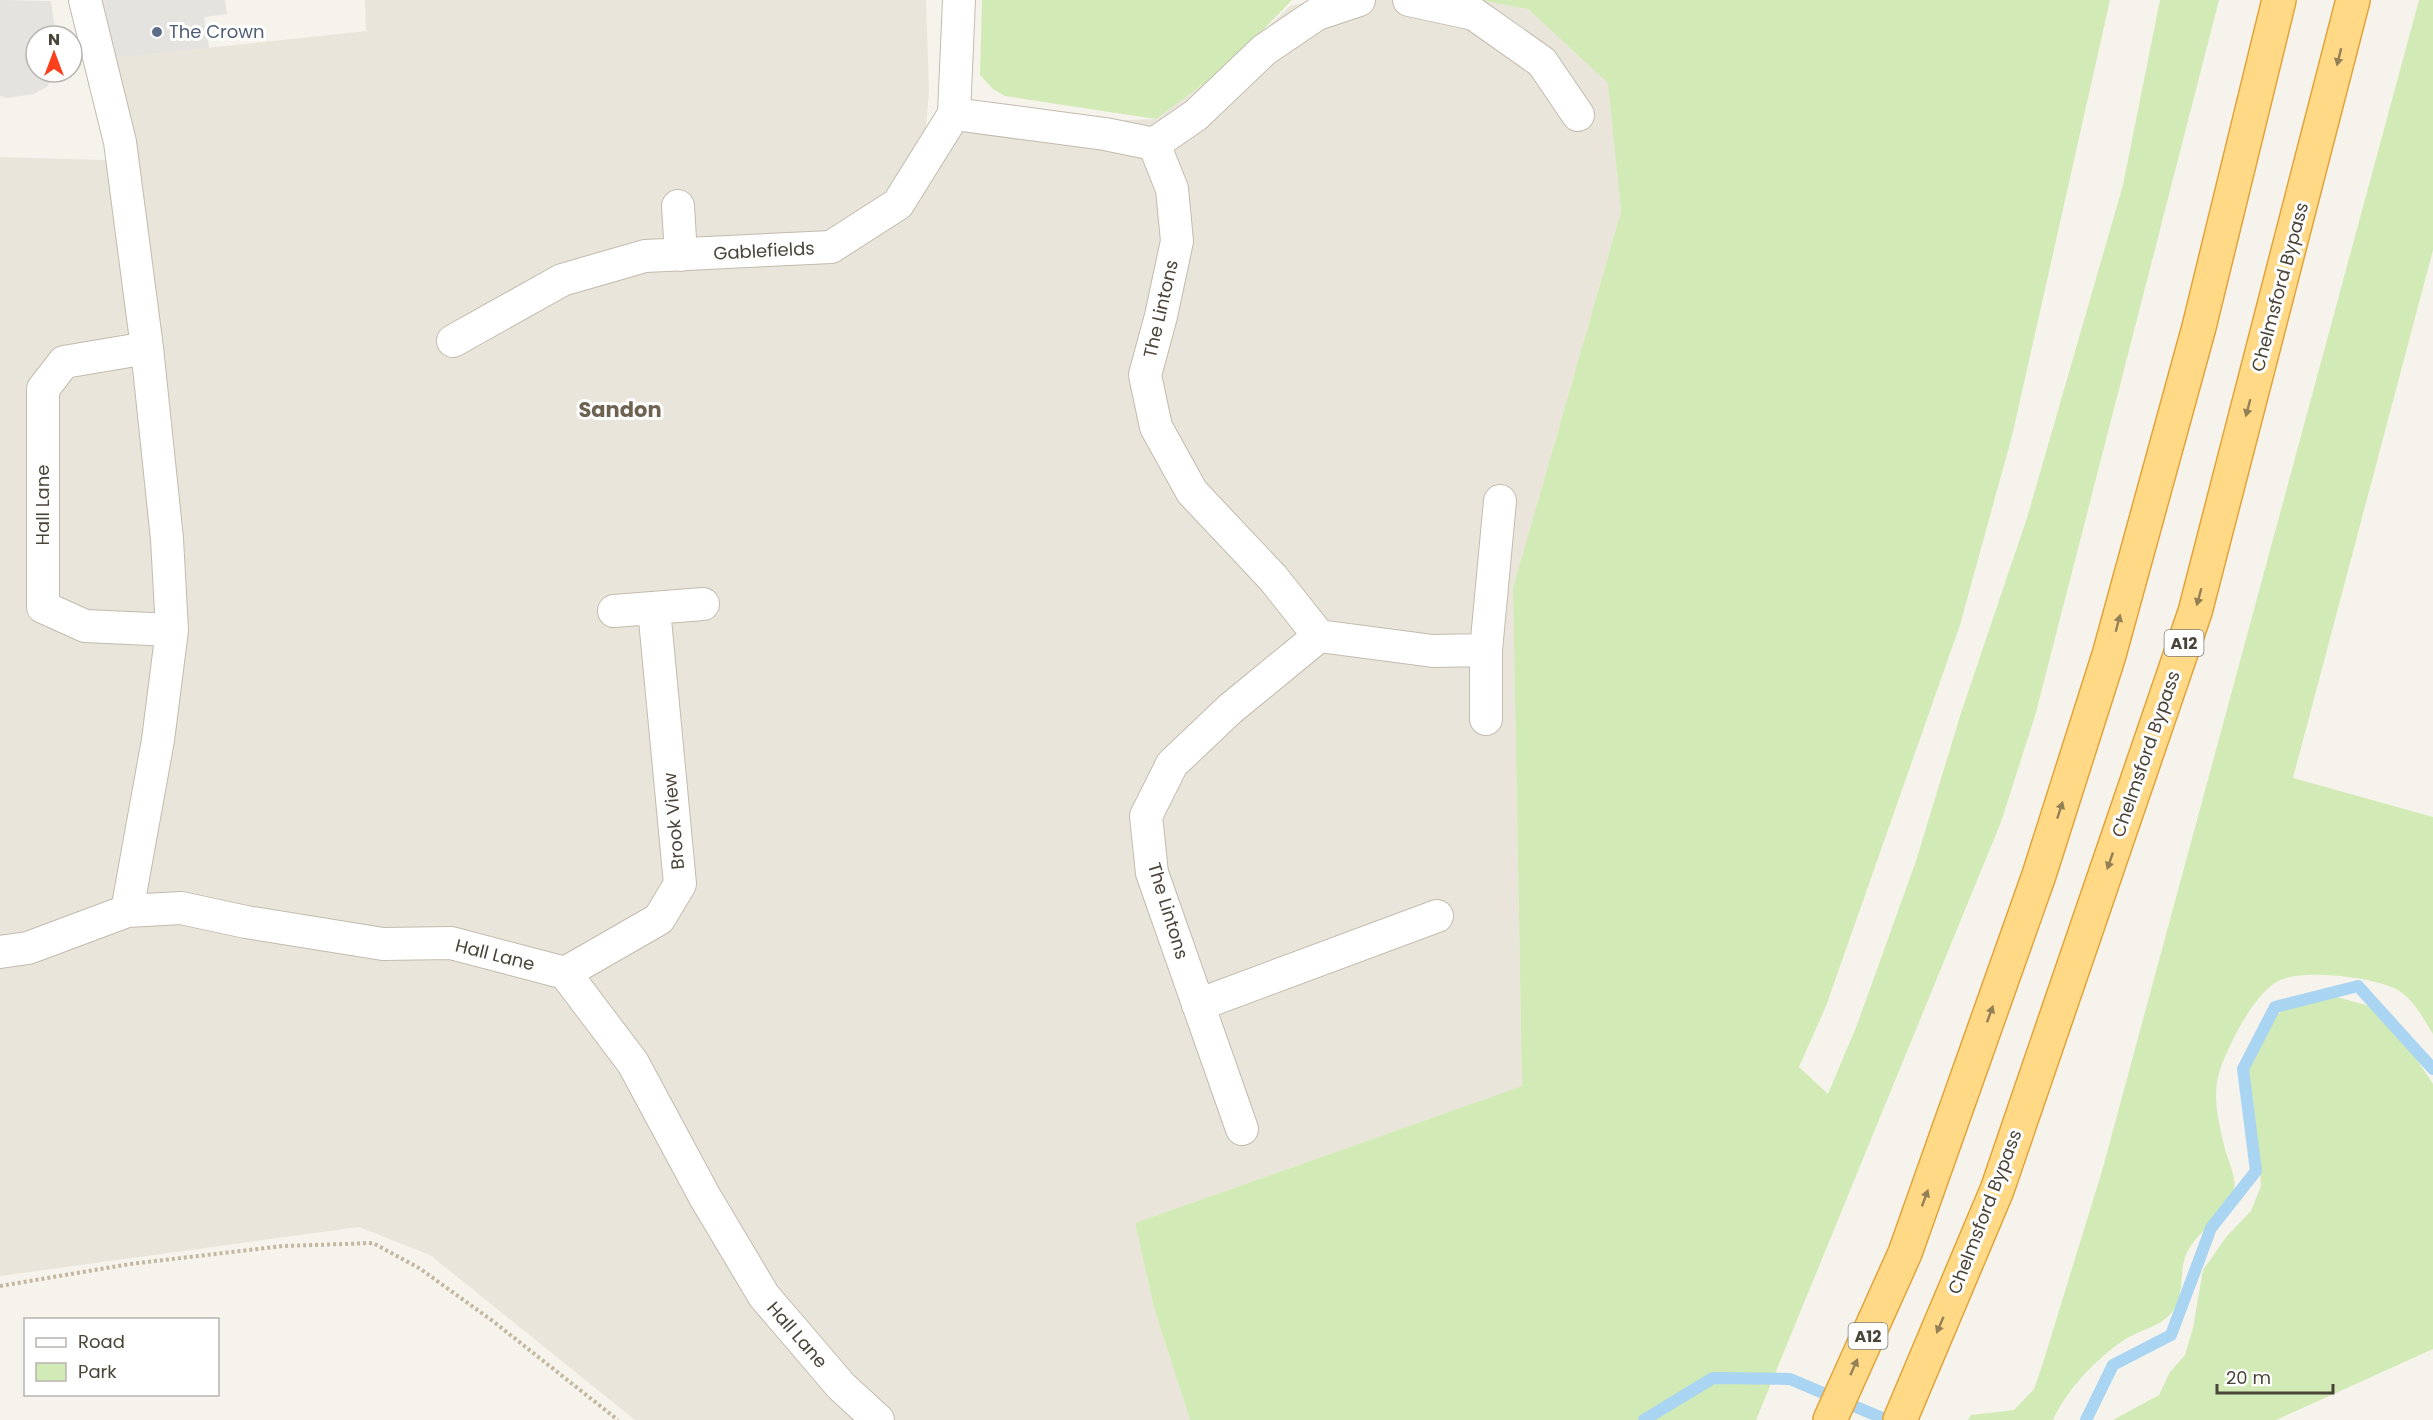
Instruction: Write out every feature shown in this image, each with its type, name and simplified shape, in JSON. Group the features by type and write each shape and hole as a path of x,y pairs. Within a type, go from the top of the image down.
{"highway":[{"name":"A12","path":"1830,1420 1905,1253 2039,875 2109,655 2199,327 2279,0"},
{"name":"Chelmsford Bypass","path":"1900,1420 1997,1190 2195,612 2353,0"}],"street":[{"path":"86,0 120,142 147,348 167,539 172,630 158,740 127,911"},
{"name":"Gablefields","path":"453,341 562,280 645,256 831,247 898,204 954,114 959,0"},
{"path":"954,114 1105,134 1154,144 1196,116 1264,50 1317,14 1359,0"},
{"path":"1409,0 1474,14 1542,62 1578,116"},
{"name":"The Lintons","path":"1154,144 1172,189 1177,241 1161,316 1145,375 1156,427 1192,492 1273,578 1319,636 1230,709 1172,764 1146,816 1152,873 1242,1129"},
{"path":"678,206 681,255"},
{"name":"Hall Lane","path":"147,348 64,362 43,389 43,607 85,626 172,630"},
{"path":"1486,719 1486,650 1500,501"},
{"path":"614,611 703,604"},
{"name":"Brook View","path":"565,973 659,919 680,884 654,609"},
{"path":"1319,636 1433,651 1486,650"},
{"name":"Hall Lane","path":"0,952 28,948 127,911 181,908 246,922 383,944 451,943 565,973 633,1063 705,1197 764,1296 841,1386 878,1420"},
{"path":"1198,1005 1437,916"}],"path":[{"path":"0,1286 130,1264 260,1248 373,1243 419,1268 618,1420"}],"shaded area":[{"path":"0,0 51,1 54,24 24,24 24,84 49,84 47,87 34,94 7,98 0,96"},
{"name":"The Crown","path":"101,0 225,0 227,14 204,17 209,48 113,58"},
{"path":"365,0 926,0 929,91 926,127 1156,119 1228,66 1290,6 1317,0 1480,0 1528,9 1609,83 1621,211 1513,588 1522,1086 1135,1223 1154,1308 1190,1420 635,1420 430,1255 359,1227 0,1276 0,157 138,161 113,58 366,31"}],"green space":[{"path":"982,0 1292,0 1228,66 1156,119 1005,96 993,89 980,75"},
{"path":"1480,0 2110,0 2012,436 1960,625 1826,1006 1799,1067 1828,1094 1857,1025 1916,861 1961,713 2027,518 2123,185 2160,0 2219,0 2035,716 2001,822 1756,1420 1190,1420 1154,1308 1135,1223 1522,1086 1513,588 1621,211 1608,83 1528,9"},
{"path":"2419,0 2433,0 2433,250 2293,778 2433,817 2433,1034 2408,998 2396,989 2385,985 2355,978 2305,975 2280,980 2271,986 2243,1021 2219,1073 2216,1101 2225,1149 2233,1172 2234,1190 2224,1210 2189,1249 2184,1263 2179,1299 2172,1313 2160,1323 2124,1340 2103,1356 2074,1386 2053,1420 1968,1420 1971,1415 2014,1410 2034,1389 2042,1366 2102,1171"},
{"path":"2313,994 2329,995 2377,1008 2395,1027 2433,1084 2433,1349 2276,1420 2113,1420 2159,1395 2170,1372 2185,1355 2193,1328 2203,1270 2227,1236 2251,1211 2261,1186 2260,1169 2248,1140 2244,1121 2242,1080 2274,1017 2300,997"}],"waterway":[{"path":"2086,1420 2113,1365 2171,1335 2211,1228 2256,1171 2243,1069 2275,1007 2358,986 2433,1069"},
{"path":"1644,1420 1713,1378 1790,1379 1887,1420"}],"place":[{"name":"The Crown","path":"157,32"}],"district":[{"name":"Sandon","path":"620,410"}]}
